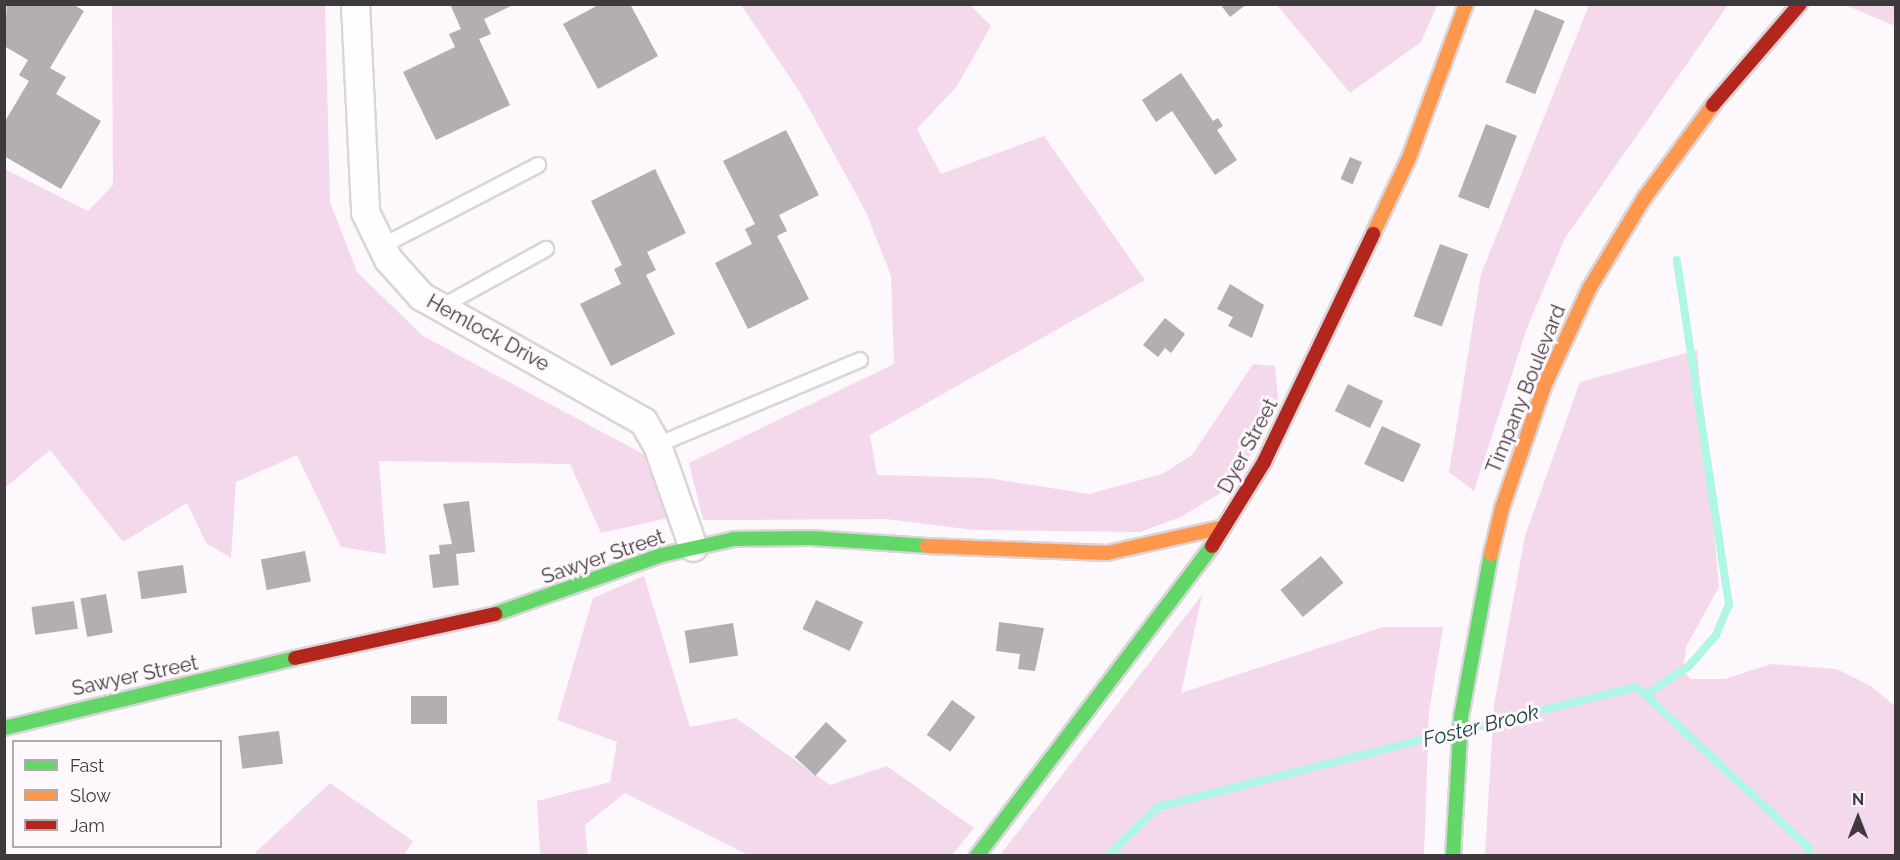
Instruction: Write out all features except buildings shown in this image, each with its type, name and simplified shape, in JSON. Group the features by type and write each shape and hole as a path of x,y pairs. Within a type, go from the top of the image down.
{"street":[{"name":"Hemlock Drive","path":"355,4 365,212 382,246 421,296 443,306 644,421 657,445 693,547"},
{"name":"Dyer Street","path":"978,855 1197,571 1264,462 1409,158 1466,4"},
{"name":"Timpany Boulevard","path":"1453,855 1461,717 1476,616 1502,508 1533,414 1573,322 1606,258 1672,159 1800,4"},
{"name":"Sawyer Street","path":"4,728 105,700 503,612 693,547 775,537 1017,553 1107,553 1224,527"}],"lane":[{"path":"382,246 538,165"},
{"path":"443,306 546,249"},
{"path":"657,445 860,360"}],"shaded area":[{"path":"325,4 330,202 357,272 423,336 645,455 668,518 601,533 570,464 379,461 386,554 341,547 297,455 236,482 231,558 206,543 187,503 123,542 50,450 5,488 5,169 88,211 113,185 112,5"},
{"path":"741,5 970,5 991,26 957,86 917,129 941,174 1044,136 1145,280 870,435 877,475 987,478 1089,494 1162,474 1192,455 1253,364 1275,366 1278,400 1253,452 1222,492 1181,517 1140,532 974,530 886,519 703,520 689,463 894,364 891,276 866,212 801,94"},
{"path":"1277,5 1437,5 1421,42 1350,93"},
{"path":"1589,5 1728,5 1565,238 1527,328 1474,491 1449,472 1481,274"},
{"path":"1845,5 1895,5 1895,26"},
{"path":"1697,350 1719,587 1686,647 1683,671 1691,679 1725,679 1771,664 1837,669 1871,686 1895,706 1895,855 1485,855 1494,705 1525,536 1580,382"},
{"path":"644,576 690,727 736,718 830,785 887,766 974,828 952,855 748,855 625,793 585,825 588,855 540,855 537,801 610,782 617,742 557,720 593,598"},
{"path":"1202,595 1181,693 1383,627 1443,627 1429,712 1424,855 1000,855"},
{"path":"330,783 413,841 404,855 253,855"}],"waterway":[{"path":"1646,695 1689,666 1716,635 1729,605 1677,260"},
{"name":"Foster Brook","path":"1467,729 1637,687 1809,848 1811,856"},
{"name":"Foster Brook","path":"1107,856 1158,807 1453,732"}],"traffic: fast":[{"path":"495,614 662,555 734,539 811,538 927,546"},
{"path":"977,856 1212,546"},
{"path":"1453,856 1461,717 1491,554"},
{"path":"4,728 295,658"}],"traffic: slow":[{"path":"1373,234 1409,158 1466,4"},
{"path":"1491,554 1502,508 1545,384 1589,289 1645,197 1713,105"},
{"path":"927,546 1107,553 1224,527"}],"traffic: jam":[{"path":"1713,105 1800,4"},
{"path":"1212,546 1264,462 1373,234"},
{"path":"295,658 495,614"}]}
